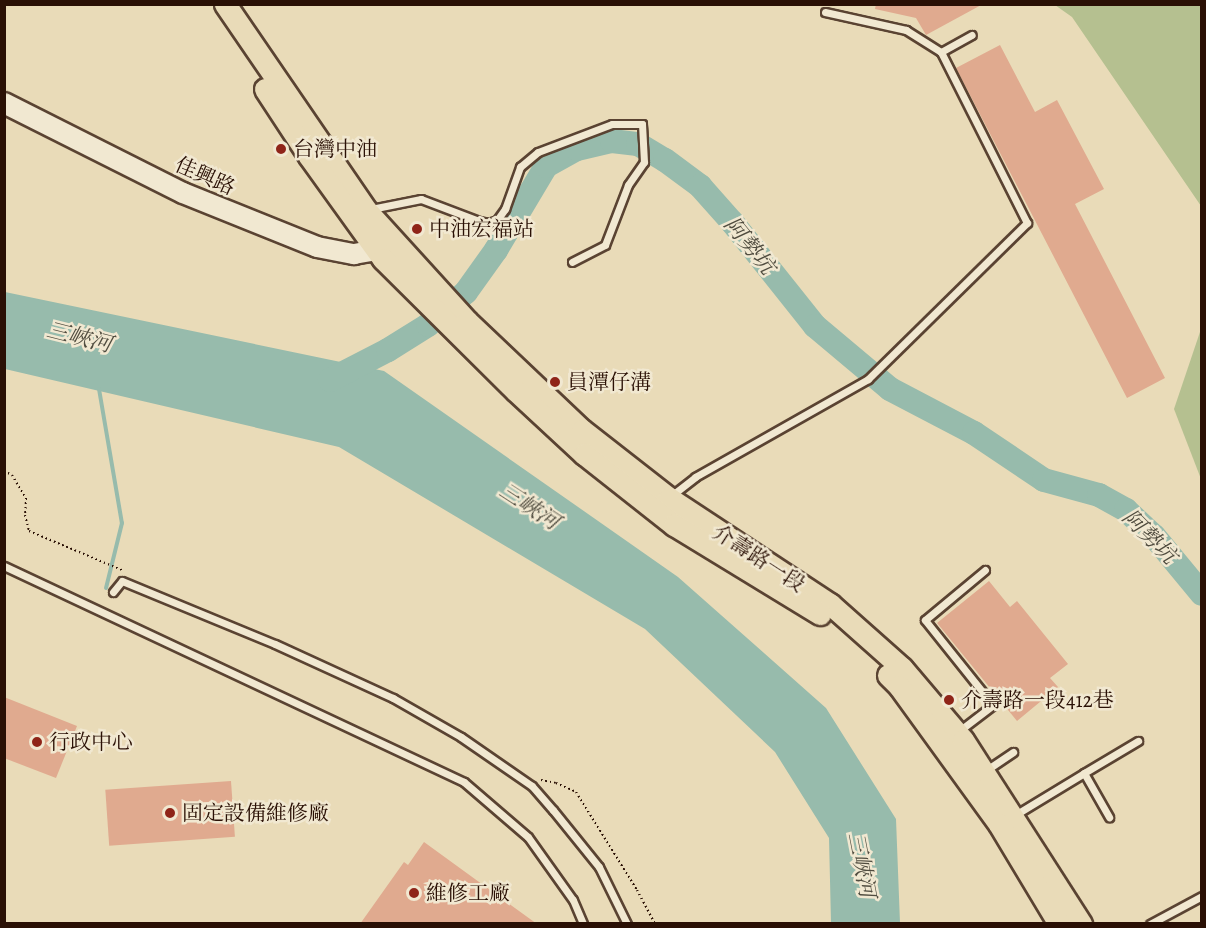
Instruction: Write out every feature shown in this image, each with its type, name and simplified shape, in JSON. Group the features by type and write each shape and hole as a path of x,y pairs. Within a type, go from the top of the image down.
{"main road":[{"name":"介壽路一段","path":"211,4 309,156 376,250 419,282 461,326 582,430 664,505 818,613 860,646 899,686 1006,820 1081,924"},
{"name":"介壽路一段","path":"225,4 366,210 390,234 419,282"},
{"name":"介壽路一段","path":"664,505 830,604 902,668 957,733 984,772 1059,924"}],"street":[{"name":"佳興路","path":"4,103 183,194 269,230 317,247 354,254 376,250"},
{"path":"376,250 390,234"}],"lane":[{"path":"664,505 695,477 868,379 881,369 1027,223 941,52 906,30 825,12"},
{"path":"941,52 972,35"},
{"path":"366,210 421,199 488,223 497,220 506,209 520,166 538,152 612,124 642,124 644,162 628,186 605,245 572,262"},
{"path":"4,566 464,782 528,837 573,900 583,924"},
{"path":"957,733 993,705 925,620 986,570"},
{"path":"113,592 122,581 264,640 393,698 461,737 532,786 599,867 627,924"},
{"path":"1006,820 1138,741"},
{"path":"984,772 1013,752"},
{"path":"1084,772 1109,817"},
{"path":"1150,924 1202,896"}],"path":[{"path":"4,471 12,475 26,498 25,515 29,531 79,555 116,568"}],"shaded area":[{"path":"1055,5 1201,5 1201,206 1072,17"},
{"path":"1201,329 1202,479 1174,409"}],"water":[{"name":"三峽河","path":"5,292 384,371 678,577 826,708 896,819 900,923 831,923 829,838 775,752 645,629 339,447 5,369"}],"building":[{"path":"876,4 983,4 926,35 916,18 875,9"},
{"path":"1000,45 1035,112 1057,100 1104,189 1075,204 1165,378 1127,398 956,68"},
{"path":"989,581 1010,607 1017,601 1068,664 1050,678 1058,687 1017,721 937,623"},
{"name":"行政中心","path":"4,697 77,726 56,778 4,758"},
{"name":"固定設備維修廠","path":"231,781 235,837 109,846 105,790"},
{"path":"424,842 537,924 360,924 404,862 408,865"}],"waterway":[{"name":"阿勢坑","path":"330,380 388,350 428,325 466,292 496,250 546,166 577,149 612,141 638,144 665,160 700,186 732,222 815,326 890,389 974,433 1044,480 1099,495 1126,510 1154,536 1202,594"},
{"path":"99,389 122,523 106,588"}],"place":[{"name":"台灣中油","path":"281,149"},
{"name":"中油宏福站","path":"417,229"},
{"name":"員潭仔溝","path":"555,382"},
{"name":"介壽路一段412巷","path":"949,700"},
{"name":"行政中心","path":"37,742"},
{"name":"固定設備維修廠","path":"170,813"},
{"name":"維修工廠","path":"414,893"}]}
